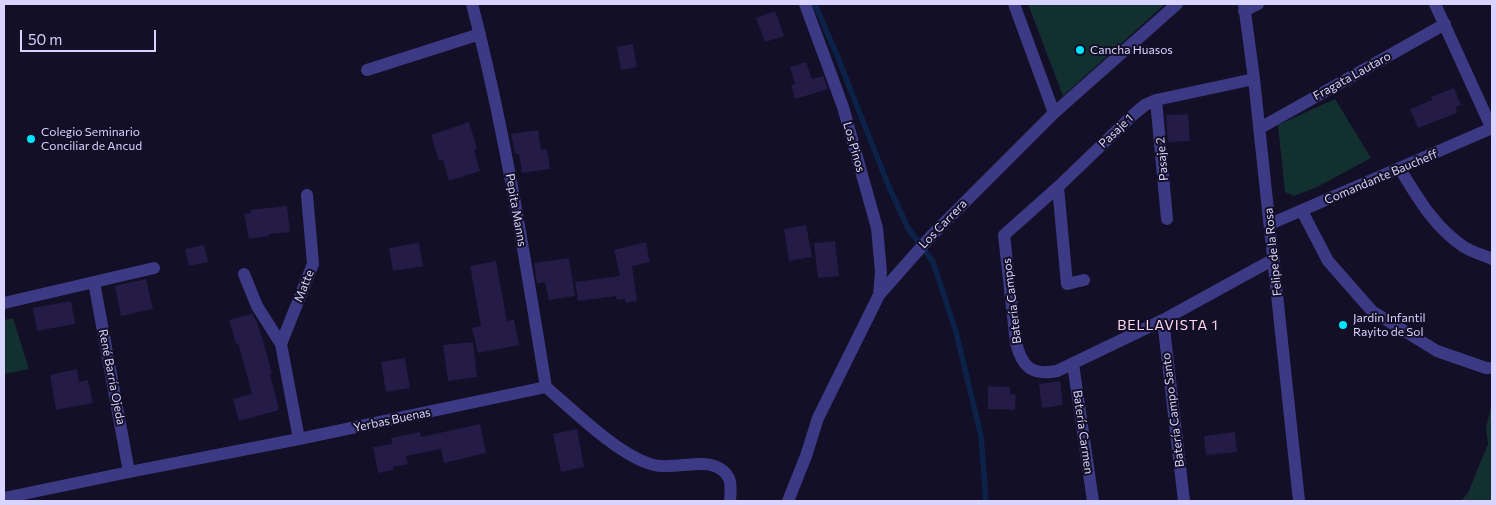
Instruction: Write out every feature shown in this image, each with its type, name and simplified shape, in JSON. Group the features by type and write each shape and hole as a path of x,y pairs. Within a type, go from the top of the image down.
{"street":[{"name":"Pepita Manns","path":"472,4 512,182 546,387"},
{"name":"Los Pinos","path":"805,4 843,107 877,228 881,272 880,295"},
{"path":"1014,4 1054,112"},
{"name":"Los Carrera","path":"788,501 806,456 818,418 880,295 932,235 1054,112 1176,4"},
{"path":"1244,7 1258,4"},
{"path":"1435,4 1492,129"},
{"name":"Felipe de la Rosa","path":"1244,7 1260,128 1299,501"},
{"name":"Fragata Lautaro","path":"1260,128 1444,24"},
{"path":"367,70 480,34"},
{"name":"Pasaje 1","path":"1004,235 1145,105 1156,100 1254,78"},
{"name":"Pasaje 2","path":"1156,100 1167,219"},
{"name":"Comandante Baucheff","path":"1270,224 1492,129"},
{"path":"1400,169 1428,213 1443,231 1465,248 1492,259"},
{"path":"1058,187 1066,284 1084,280"},
{"name":"Matte","path":"281,344 313,264 307,195"},
{"path":"1302,211 1328,262 1372,311 1437,351 1486,368 1492,368"},
{"name":"Batería Campos","path":"1004,235 1016,343 1024,365 1035,371 1047,373 1073,364"},
{"path":"1073,364 1163,320 1274,259"},
{"path":"4,303 154,268"},
{"path":"244,274 257,306 281,344 299,439"},
{"name":"René Barría Ojeda","path":"94,282 130,472"},
{"name":"Batería Campo Santo","path":"1163,320 1184,501"},
{"name":"Batería Carmen","path":"1073,364 1093,501"},
{"path":"546,387 607,440 638,459 655,466 707,465 718,467 728,474 731,484 730,501"},
{"name":"Yerbas Buenas","path":"4,498 546,387"}],"green space":[{"name":"Cancha Huasos","path":"1028,4 1165,4 1063,96"},
{"path":"1335,99 1371,158 1317,187 1294,196 1285,192 1278,125"},
{"path":"13,318 29,369 4,374 4,320"},
{"path":"1492,402 1492,501 1461,501 1468,493 1488,444 1486,428"}],"building":[{"path":"775,11 784,36 765,42 756,18"},
{"path":"633,44 637,67 621,70 617,47"},
{"path":"806,62 812,79 823,76 828,89 795,99 791,85 795,84 790,67"},
{"path":"1454,88 1461,105 1456,107 1457,113 1418,128 1410,109 1432,100 1431,97"},
{"path":"1188,114 1190,141 1168,142 1166,115"},
{"path":"469,122 477,149 474,150 480,171 449,181 443,160 439,161 431,135"},
{"path":"538,130 541,150 547,149 550,169 522,173 519,154 515,154 511,134"},
{"path":"287,206 290,232 269,234 269,236 249,239 244,214 251,213 250,210"},
{"path":"806,225 812,257 789,261 784,229"},
{"path":"835,241 839,276 818,278 814,243"},
{"path":"646,242 650,262 632,266 637,301 626,303 625,299 617,300 616,296 578,301 575,282 620,276 614,250"},
{"path":"419,243 423,266 393,271 389,248"},
{"path":"204,245 208,262 189,266 185,249"},
{"path":"569,258 575,296 549,300 545,282 537,284 534,263"},
{"path":"496,261 507,321 514,319 519,345 478,353 472,328 481,326 470,266"},
{"path":"146,279 153,309 121,316 115,286"},
{"path":"71,301 75,324 37,331 33,308"},
{"path":"252,314 263,340 279,410 239,421 233,399 252,394 238,343 236,344 229,320"},
{"path":"473,342 477,377 448,381 443,345"},
{"path":"405,358 410,388 386,392 381,362"},
{"path":"77,369 79,382 88,380 93,403 56,410 50,375"},
{"path":"1060,381 1063,405 1042,408 1039,384"},
{"path":"988,386 1010,387 1010,394 1016,395 1015,410 988,409"},
{"path":"480,424 486,453 444,463 441,449 406,456 408,464 378,473 373,447 392,444 391,438 420,432 421,437"},
{"path":"577,429 584,467 561,472 553,434"},
{"path":"1235,432 1237,452 1206,455 1204,436"}],"waterway":[{"path":"815,4 889,187 908,228 933,262 956,332 981,436 986,501"}],"place":[{"name":"Cancha Huasos","path":"1080,50"},
{"name":"Colegio Seminario Conciliar de Ancud","path":"31,139"},
{"name":"Jardin Infantil Rayito de Sol","path":"1343,325"}],"district":[{"name":"BELLAVISTA 1","path":"1168,325"}]}
